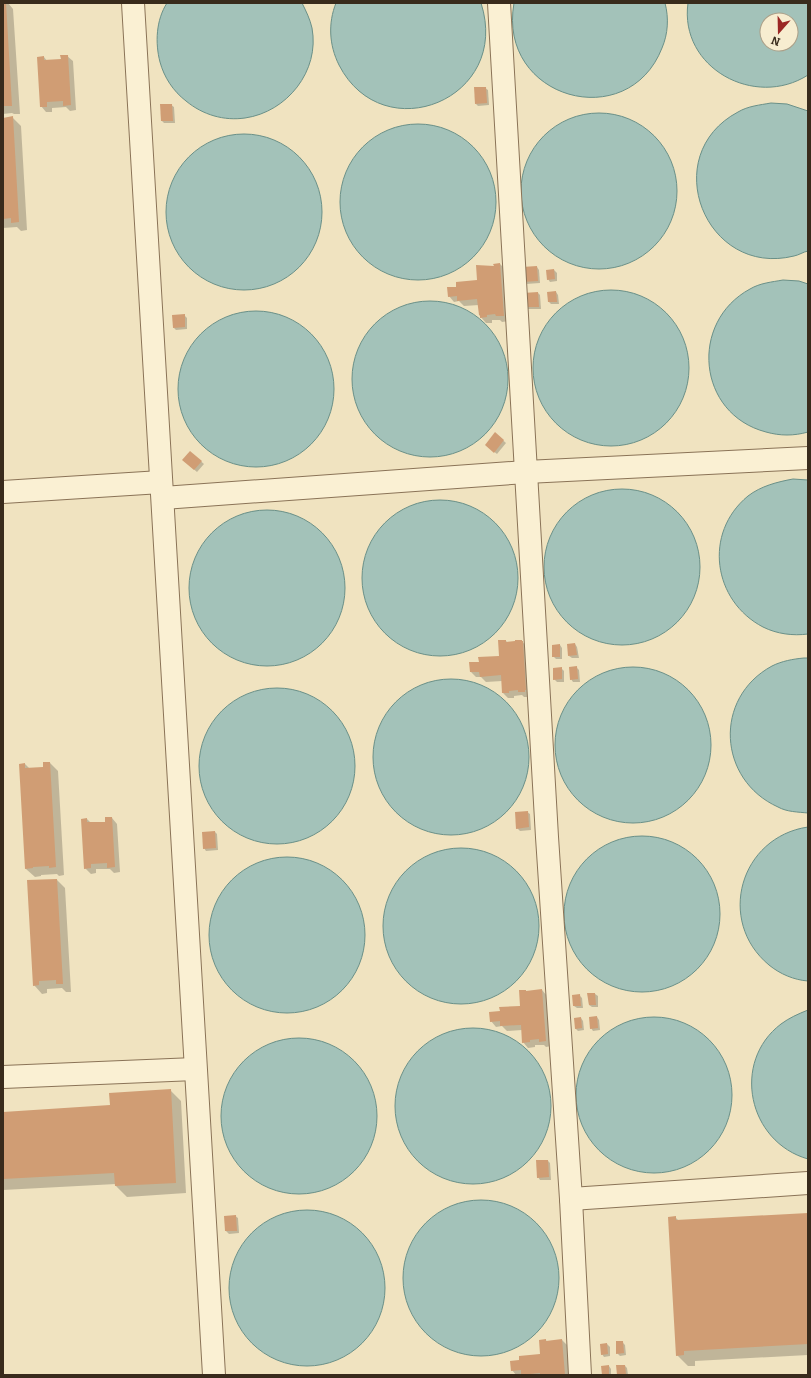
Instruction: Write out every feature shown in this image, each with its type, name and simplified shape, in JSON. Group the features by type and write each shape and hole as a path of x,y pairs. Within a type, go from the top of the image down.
{"lane":[{"path":"133,3 214,1375"},
{"path":"499,3 546,821 571,1199 580,1375"},
{"path":"3,492 162,490 808,458"},
{"path":"3,1077 195,1069"},
{"path":"571,1199 808,1184"}],"water":[{"path":"167,3 302,3 312,28 313,44 311,59 305,74 297,87 287,98 260,114 245,118 229,119 214,116 199,110 181,97 173,88 164,73 160,62 157,39 159,24 163,10"},
{"path":"336,3 481,3 486,37 478,65 461,87 438,102 411,108 384,105 359,91 339,65 333,50 331,34 333,11"},
{"path":"514,3 665,3 667,20 666,37 662,48 645,75 622,91 596,97 569,94 544,82 525,63 514,36"},
{"path":"688,3 808,3 808,75 787,84 766,87 744,84 725,76 708,63 696,46 688,26"},
{"path":"771,103 787,104 808,111 808,251 794,256 763,258 736,249 716,231 702,208 697,182 700,156 714,131 738,112 746,108"},
{"path":"599,113 629,119 642,126 654,136 664,148 671,161 677,191 671,221 664,234 654,246 642,256 629,263 599,269 569,263 556,256 544,246 534,234 527,221 521,191 527,161 534,148 544,136 556,126 569,119"},
{"path":"418,124 448,130 461,137 473,147 483,159 490,172 496,202 490,232 483,245 473,257 461,267 448,274 418,280 388,274 375,267 363,257 353,245 346,232 340,202 346,172 353,159 363,147 375,137 388,130"},
{"path":"244,134 274,140 287,147 299,157 309,169 316,182 322,212 316,242 309,255 299,267 287,277 274,284 244,290 214,284 201,277 189,267 179,255 172,242 166,212 172,182 179,169 189,157 201,147 214,140"},
{"path":"783,280 799,281 808,284 808,432 792,435 766,432 743,422 726,407 715,388 709,366 710,344 717,323 730,304 758,285"},
{"path":"611,290 641,296 654,303 666,313 676,325 683,338 689,368 683,398 676,411 666,423 654,433 641,440 611,446 581,440 568,433 556,423 546,411 539,398 533,368 539,338 546,325 556,313 568,303 581,296"},
{"path":"430,301 460,307 473,314 485,324 495,336 502,349 508,379 502,409 495,422 485,434 473,444 460,451 430,457 400,451 387,444 375,434 365,422 358,409 352,379 358,349 365,336 375,324 387,314 400,307"},
{"path":"256,311 286,317 299,324 311,334 321,346 328,359 334,389 328,419 321,432 311,444 299,454 286,461 256,467 226,461 213,454 201,444 191,432 184,419 178,389 184,359 191,346 201,334 213,324 226,317"},
{"path":"793,479 808,480 808,634 802,635 791,635 774,631 763,627 746,615 733,601 724,584 720,566 720,547 724,528 734,511 748,496 758,490 775,483"},
{"path":"622,489 652,495 665,502 677,512 687,524 694,537 700,567 694,597 687,610 677,622 665,632 652,639 622,645 592,639 579,632 567,622 557,610 550,597 544,567 550,537 557,524 567,512 579,502 592,495"},
{"path":"440,500 470,506 483,513 495,523 505,535 512,548 518,578 512,608 505,621 495,633 483,643 470,650 440,656 410,650 397,643 385,633 375,621 368,608 362,578 368,548 375,535 385,523 397,513 410,506"},
{"path":"267,510 297,516 310,523 322,533 332,545 339,558 345,588 339,618 332,631 322,643 310,653 297,660 267,666 237,660 224,653 212,643 202,631 195,618 189,588 195,558 202,545 212,533 224,523 237,516"},
{"path":"808,658 808,813 793,812 781,809 758,795 743,778 734,759 730,738 732,718 740,698 753,680 776,664 788,660"},
{"path":"633,667 663,673 676,680 688,690 698,702 705,715 711,745 705,775 698,788 688,800 676,810 663,817 633,823 603,817 590,810 578,800 568,788 561,775 555,745 561,715 568,702 578,690 590,680 603,673"},
{"path":"451,679 481,685 494,692 506,702 516,714 523,727 529,757 523,787 516,800 506,812 494,822 481,829 451,835 421,829 408,822 396,812 386,800 379,787 373,757 379,727 386,714 396,702 408,692 421,685"},
{"path":"277,688 307,694 320,701 332,711 342,723 349,736 355,766 349,796 342,809 332,821 320,831 307,838 277,844 247,838 234,831 222,821 212,809 205,796 199,766 205,736 212,723 222,711 234,701 247,694"},
{"path":"808,827 808,981 787,976 769,965 753,947 743,926 740,905 743,883 752,863 766,847 785,834"},
{"path":"642,836 672,842 685,849 697,859 707,871 714,884 720,914 714,944 707,957 697,969 685,979 672,986 642,992 612,986 599,979 587,969 577,957 570,944 564,914 570,884 577,871 587,859 599,849 612,842"},
{"path":"461,848 491,854 504,861 516,871 526,883 533,896 539,926 533,956 526,969 516,981 504,991 491,998 461,1004 431,998 418,991 406,981 396,969 389,956 383,926 389,896 396,883 406,871 418,861 431,854"},
{"path":"287,857 317,863 330,870 342,880 352,892 359,905 365,935 359,965 352,978 342,990 330,1000 317,1007 287,1013 257,1007 244,1000 232,990 222,978 215,965 209,935 215,905 222,892 232,880 244,870 257,863"},
{"path":"808,1010 808,1159 788,1150 771,1136 760,1119 753,1099 752,1079 756,1059 765,1040 781,1024"},
{"path":"654,1017 684,1023 697,1030 709,1040 719,1052 726,1065 732,1095 726,1125 719,1138 709,1150 697,1160 684,1167 654,1173 624,1167 611,1160 599,1150 589,1138 582,1125 576,1095 582,1065 589,1052 599,1040 611,1030 624,1023"},
{"path":"473,1028 503,1034 516,1041 528,1051 538,1063 545,1076 551,1106 545,1136 538,1149 528,1161 516,1171 503,1178 473,1184 443,1178 430,1171 418,1161 408,1149 401,1136 395,1106 401,1076 408,1063 418,1051 430,1041 443,1034"},
{"path":"299,1038 329,1044 342,1051 354,1061 364,1073 371,1086 377,1116 371,1146 364,1159 354,1171 342,1181 329,1188 299,1194 269,1188 256,1181 244,1171 234,1159 227,1146 221,1116 227,1086 234,1073 244,1061 256,1051 269,1044"},
{"path":"481,1200 511,1206 524,1213 536,1223 546,1235 553,1248 559,1278 553,1308 546,1321 536,1333 524,1343 511,1350 481,1356 451,1350 438,1343 426,1333 416,1321 409,1308 403,1278 409,1248 416,1235 426,1223 438,1213 451,1206"},
{"path":"307,1210 337,1216 350,1223 362,1233 372,1245 379,1258 385,1288 379,1318 372,1331 362,1343 350,1353 337,1360 307,1366 277,1360 264,1353 252,1343 242,1331 235,1318 229,1288 235,1258 242,1245 252,1233 264,1223 277,1216"}],"building":[{"path":"3,3 6,3 12,106 3,105"},
{"path":"60,55 68,55 71,105 63,106 63,101 47,102 47,107 40,107 37,57 44,56 44,60 61,59"},
{"path":"474,87 486,87 487,103 475,104"},
{"path":"160,104 172,104 173,121 161,121"},
{"path":"13,116 19,222 11,223 11,218 3,219 3,118"},
{"path":"500,263 504,316 496,316 495,314 480,318 477,299 457,301 457,296 448,297 447,287 456,287 456,282 477,280 476,265 494,266 493,264"},
{"path":"537,266 538,281 522,282 522,267"},
{"path":"554,269 555,279 547,280 546,270"},
{"path":"556,291 557,302 548,302 547,292"},
{"path":"538,292 539,307 524,307 523,293"},
{"path":"185,314 185,327 173,328 172,315"},
{"path":"495,432 504,440 494,453 485,445"},
{"path":"190,451 202,461 194,470 182,460"},
{"path":"498,640 506,640 506,642 515,640 523,641 525,692 518,692 518,690 509,691 509,693 502,693 501,675 480,677 479,672 470,672 469,662 479,662 478,657 499,656"},
{"path":"575,643 577,655 568,656 567,644"},
{"path":"560,644 560,657 552,657 552,645"},
{"path":"577,666 578,679 570,680 569,667"},
{"path":"562,667 562,679 553,680 553,668"},
{"path":"43,762 50,762 56,867 33,867 25,869 19,764 25,763 25,768 43,767"},
{"path":"528,811 529,827 516,829 515,812"},
{"path":"105,817 112,817 115,867 107,868 107,863 91,864 91,868 84,869 81,819 87,818 87,822 105,822"},
{"path":"215,831 216,848 203,849 202,832"},
{"path":"57,879 63,984 56,984 56,980 39,981 39,985 33,986 27,880"},
{"path":"542,989 546,1041 539,1042 539,1039 522,1043 521,1025 500,1026 500,1021 490,1022 489,1012 500,1011 499,1007 520,1006 519,990 526,991"},
{"path":"587,993 595,993 596,1005 589,1005"},
{"path":"580,994 581,1006 573,1006 572,995"},
{"path":"597,1016 598,1028 590,1029 589,1017"},
{"path":"581,1017 582,1028 575,1029 574,1018"},
{"path":"171,1089 176,1183 115,1186 114,1173 3,1179 3,1112 110,1105 109,1093"},
{"path":"536,1160 548,1160 549,1177 537,1178"},
{"path":"808,1213 808,1344 684,1351 684,1355 676,1356 668,1217 676,1216 676,1220"},
{"path":"236,1215 237,1231 225,1231 224,1216"},
{"path":"546,1339 546,1341 562,1339 565,1375 540,1375 540,1373 521,1375 521,1370 511,1371 510,1361 519,1360 519,1356 540,1354 539,1340"},
{"path":"616,1341 623,1341 624,1353 616,1354"},
{"path":"607,1343 608,1354 601,1355 600,1344"},
{"path":"609,1365 609,1375 602,1375 601,1366"},
{"path":"616,1365 625,1365 626,1375 617,1375"}]}
